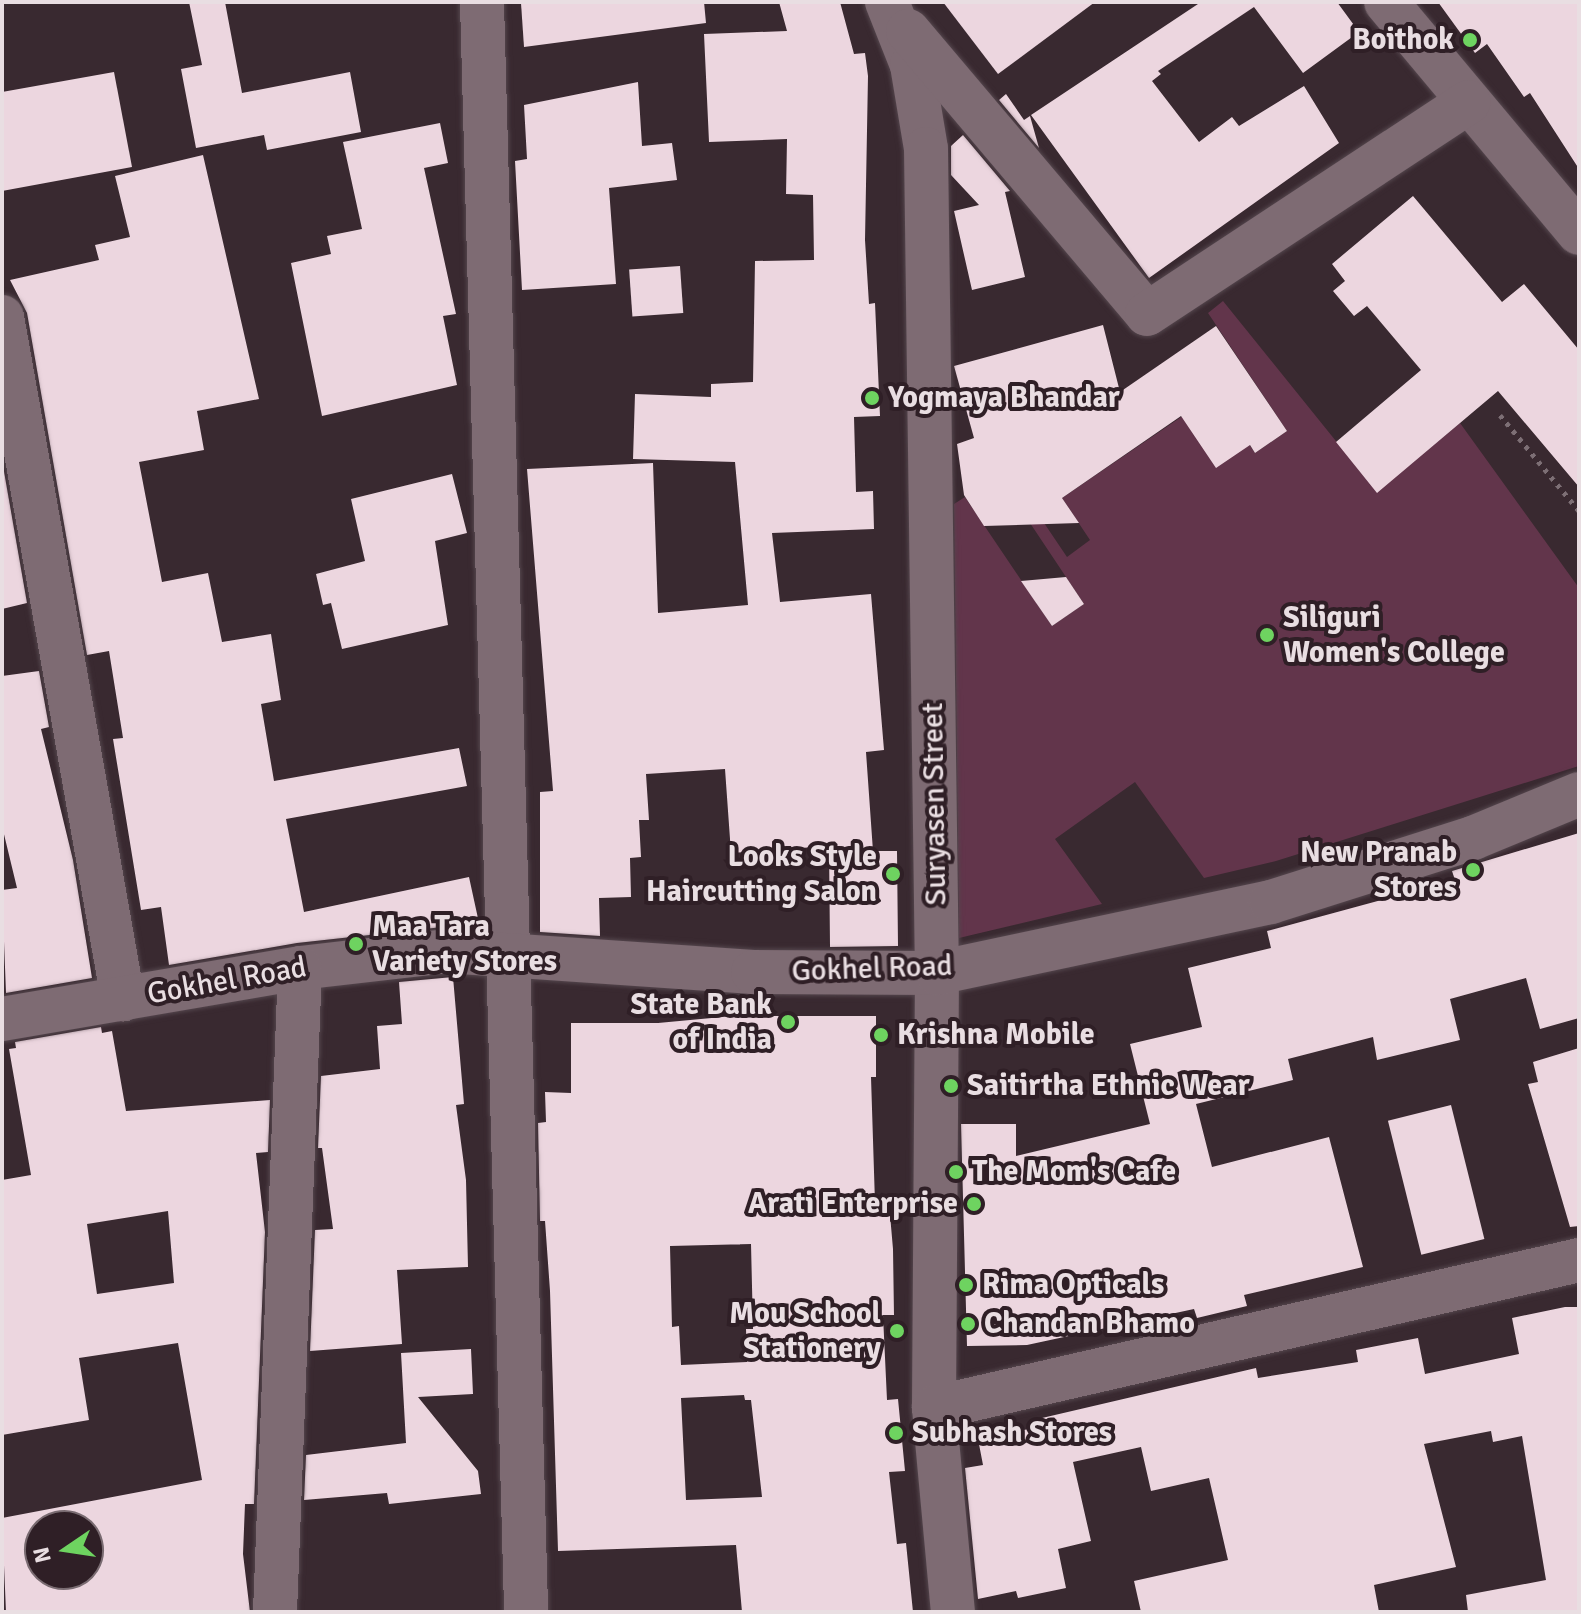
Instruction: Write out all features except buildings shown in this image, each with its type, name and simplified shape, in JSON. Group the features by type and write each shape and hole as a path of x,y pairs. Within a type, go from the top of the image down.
{"street":[{"path":"482,2 526,1612"},
{"path":"1386,2 1579,233"},
{"path":"890,8 1147,314 1468,102"},
{"name":"Suryasen Street","path":"890,8 912,65 926,149 937,973 934,1408 953,1612"},
{"path":"2,317 123,999"},
{"name":"Gokhel Road","path":"2,1019 300,968 446,951 753,972 937,973 1271,902 1473,838 1579,794"},
{"path":"275,1612 300,968"},
{"path":"934,1408 1579,1260"}],"path":[{"path":"1500,415 1579,511"}],"shaded area":[{"name":"Siliguri Women's College","path":"1223,301 1377,492 1460,423 1579,588 1579,766 1276,861 1204,878 1135,782 1055,839 1102,904 959,938 954,504 965,497 1052,626 1084,604 1028,520 1038,514 1067,557 1090,540 1062,498 1215,394 1255,453 1287,431 1208,313"}],"place":[{"name":"Boithok","path":"1470,40"},
{"name":"Yogmaya Bhandar","path":"872,398"},
{"name":"Siliguri Women's College","path":"1267,635"},
{"name":"New Pranab Stores","path":"1473,870"},
{"name":"Looks Style Haircutting Salon","path":"893,874"},
{"name":"Maa Tara Variety Stores","path":"356,944"},
{"name":"State Bank of India","path":"788,1022"},
{"name":"Krishna Mobile","path":"881,1035"},
{"name":"Saitirtha Ethnic Wear","path":"951,1086"},
{"name":"The Mom's Cafe","path":"956,1172"},
{"name":"Arati Enterprise","path":"974,1204"},
{"name":"Rima Opticals","path":"966,1285"},
{"name":"Chandan Bhamo","path":"968,1324"},
{"name":"Mou School Stationery","path":"897,1331"},
{"name":"Subhash Stores","path":"896,1433"}]}
